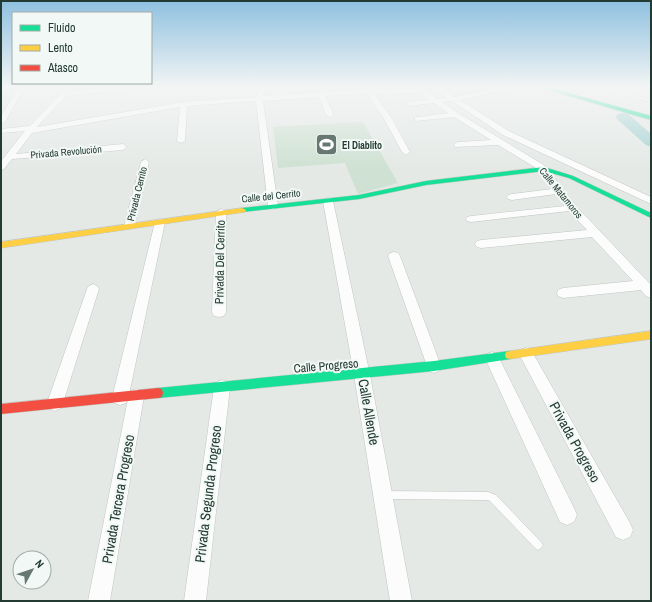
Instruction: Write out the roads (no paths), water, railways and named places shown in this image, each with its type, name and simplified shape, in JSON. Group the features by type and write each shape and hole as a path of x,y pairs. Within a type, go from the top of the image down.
{"street":[{"path":"1,167 30,130 46,114"},
{"path":"1,131 30,130 124,114"},
{"path":"181,141 183,114"},
{"path":"261,114 273,206"},
{"path":"386,114 406,152"},
{"path":"478,114 513,136 651,201"},
{"path":"637,114 651,118"},
{"path":"418,119 455,115"},
{"name":"Calle Matamoros","path":"455,115 544,169 558,191 572,208 647,289"},
{"path":"458,145 498,142"},
{"name":"Privada Revolución","path":"8,157 123,147"},
{"name":"Privada Cerrito","path":"129,226 145,162"},
{"path":"544,169 571,177 651,216"},
{"name":"Calle del Cerrito","path":"1,245 221,212 328,201 376,194 426,183 544,169"},
{"path":"512,197 558,191"},
{"name":"Calle Allende","path":"328,201 362,374 401,601"},
{"path":"471,219 572,208"},
{"name":"Privada Del Cerrito","path":"220,312 221,212"},
{"name":"Privada Tercera Progreso","path":"99,601 128,397 160,222"},
{"path":"481,244 595,233"},
{"path":"394,256 434,366"},
{"path":"56,403 93,289"},
{"path":"562,293 647,289"},
{"name":"Calle Progreso","path":"1,409 434,366 651,335"},
{"name":"Privada Progreso","path":"526,354 623,530"},
{"path":"492,358 567,515"},
{"name":"Privada Segunda Progreso","path":"195,601 222,387"}],"lane":[{"path":"384,496 488,496 493,498 538,544"}],"waterway":[{"path":"623,117 651,142"}],"place":[{"name":"El Diablito","path":"326,145"}]}
